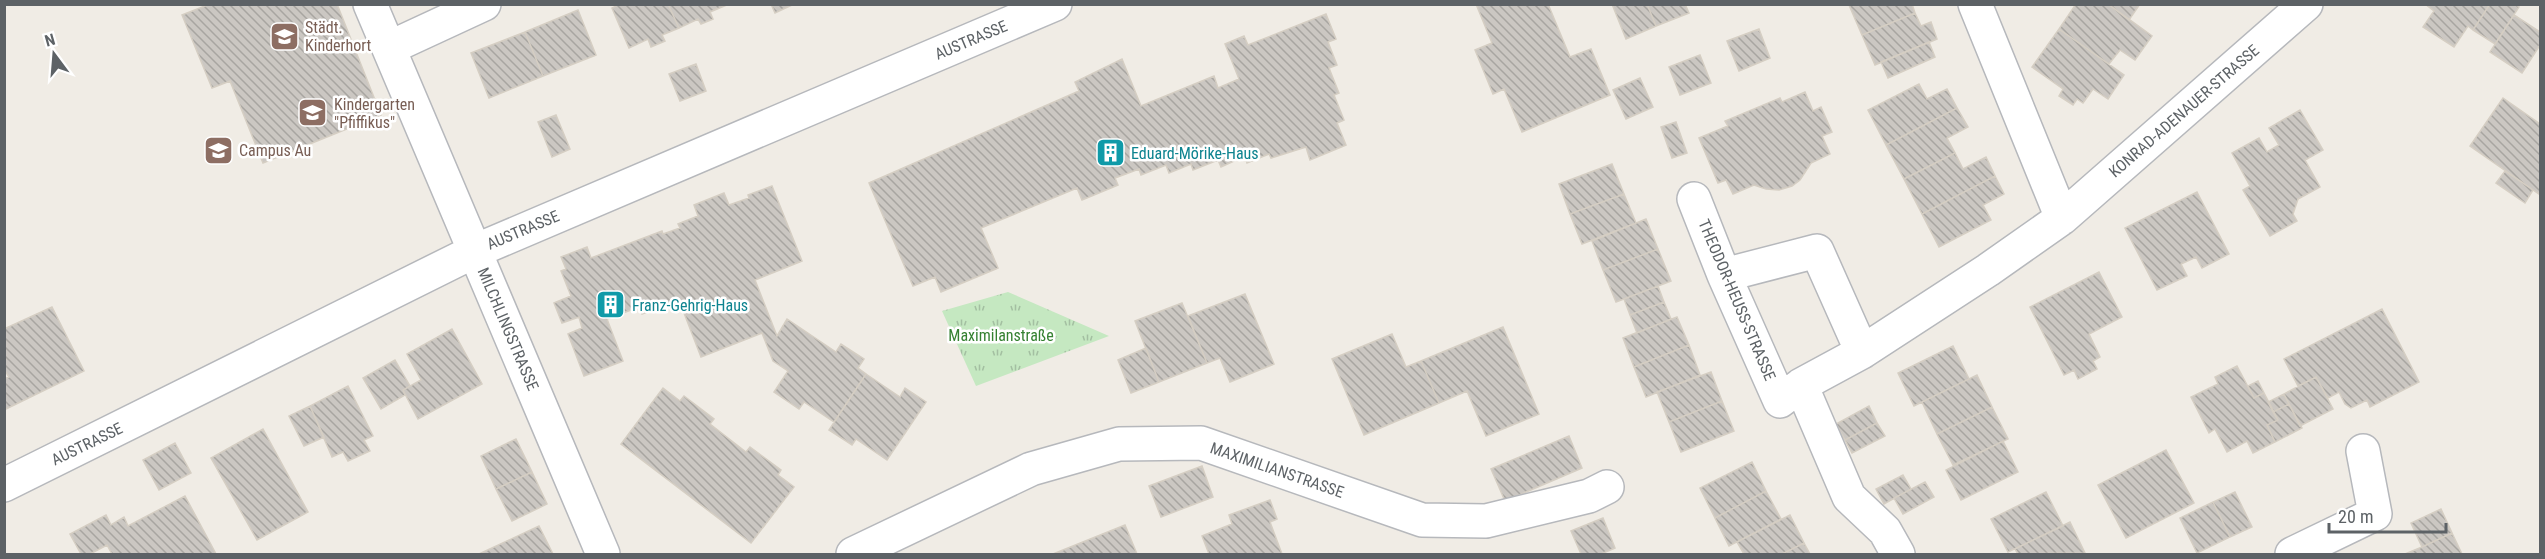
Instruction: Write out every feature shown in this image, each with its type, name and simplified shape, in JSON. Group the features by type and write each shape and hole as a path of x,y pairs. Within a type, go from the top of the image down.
{"street":[{"name":"MILCHLINGSTRASSE","path":"370,4 603,555"},
{"path":"389,48 484,4"},
{"name":"AUSTRASSE","path":"4,485 475,251 1055,4"},
{"path":"1975,4 2062,218"},
{"name":"KONRAD-ADENAUER-STRASSE","path":"1791,393 1862,352 1988,270 2062,218 2306,4"},
{"name":"THEODOR-HEUSS-STRASSE","path":"1694,199 1724,275 1849,497 1885,531 1898,555"},
{"path":"1724,275 1817,251 1862,352"},
{"name":"MAXIMILIANSTRASSE","path":"853,555 1031,469 1119,444 1201,443 1422,520 1486,521 1589,496 1607,487"},
{"path":"2292,555 2376,514 2363,451"}],"green space":[{"name":"Maximilanstraße","path":"1008,292 1109,336 976,386 942,311"}],"building":[{"path":"210,4 337,4 381,115 263,163 230,81 212,88 182,15"},
{"path":"620,4 668,4 679,28 662,35 665,41 651,47 648,39 629,48 612,8"},
{"path":"668,4 729,4 710,12 713,19 701,24 698,19 679,28"},
{"path":"771,4 794,4 775,13"},
{"path":"1476,4 1548,4 1570,57 1591,49 1610,95 1522,132 1504,89 1493,94 1475,50 1492,43"},
{"path":"1612,4 1647,4 1656,26 1626,39"},
{"path":"1647,4 1685,4 1689,13 1656,26"},
{"path":"1912,4 1915,13 1862,35 1849,5"},
{"path":"2076,4 2108,4 2152,36 2135,60 2120,50 2109,64 2059,29"},
{"path":"2108,4 2140,4 2129,20"},
{"path":"2425,4 2490,4 2473,30 2468,26 2454,47 2423,27 2434,11"},
{"path":"2490,4 2515,4 2519,7 2495,44 2473,30"},
{"path":"578,10 596,55 543,76 525,32"},
{"path":"1915,13 1921,26 1931,22 1937,39 1875,65 1862,35"},
{"name":"Eduard-Mörike-Haus","path":"1326,14 1336,39 1328,42 1337,65 1329,68 1339,93 1334,95 1344,120 1337,123 1346,145 1310,160 1306,147 1271,158 1269,154 1247,163 1245,156 1221,167 1218,160 1193,170 1191,164 1169,173 1166,165 1141,175 1139,169 1115,178 1118,185 1082,200 1077,188 981,228 998,268 941,292 935,277 913,286 869,183 1079,91 1075,82 1122,59 1141,106 1214,76 1218,88 1239,79 1225,44 1244,36 1248,45"},
{"path":"2514,15 2540,32 2540,45 2522,73 2490,52"},
{"path":"1759,29 1770,58 1739,71 1727,41"},
{"path":"2059,29 2124,75 2108,99 2093,89 2083,103 2077,99 2073,105 2059,96 2063,89 2032,67"},
{"path":"525,32 543,76 489,98 471,53"},
{"path":"1929,42 1935,57 1888,78 1881,62"},
{"path":"1700,55 1711,83 1680,95 1669,67"},
{"path":"696,64 706,91 680,101 669,74"},
{"path":"1640,78 1653,107 1626,119 1613,90"},
{"path":"1919,84 1927,99 1947,89 1957,108 1886,145 1868,110"},
{"path":"1805,92 1813,111 1821,107 1832,132 1822,136 1830,154 1811,163 1800,180 1792,186 1779,190 1754,185 1733,194 1726,180 1718,183 1699,138 1728,126 1725,121 1780,98 1782,102"},
{"path":"2503,98 2540,124 2539,194 2470,146"},
{"path":"1957,108 1968,127 1947,138 1955,153 1904,179 1886,145"},
{"path":"2300,110 2323,150 2305,160 2320,187 2298,199 2293,214 2297,221 2270,236 2243,190 2250,186 2232,153 2259,138 2267,152 2279,145 2269,128"},
{"path":"556,115 570,149 552,157 538,122"},
{"path":"1676,122 1687,153 1672,158 1661,127"},
{"path":"1955,153 1963,169 1986,157 1995,176 1922,214 1904,179"},
{"path":"1612,164 1624,194 1570,214 1559,184"},
{"path":"2505,171 2533,190 2525,203 2496,183"},
{"path":"1995,176 2004,194 1983,205 1991,220 1939,247 1922,214"},
{"name":"Franz-Gehrig-Haus","path":"772,186 802,261 755,280 777,336 787,319 836,352 841,344 864,359 858,368 866,374 834,422 804,402 799,409 774,392 788,371 773,361 762,333 701,357 679,300 642,314 639,307 607,319 623,361 584,376 568,334 582,328 579,317 562,323 554,303 571,296 561,271 566,269 561,257 587,247 591,258 662,231 663,234 680,228 678,224 698,216 694,205 724,193 729,205"},
{"path":"2197,192 2229,254 2202,268 2196,257 2181,264 2187,276 2157,290 2125,228"},
{"path":"1624,194 1636,223 1582,244 1570,214"},
{"path":"1646,219 1658,249 1603,270 1592,241"},
{"path":"1658,249 1671,281 1616,302 1603,270"},
{"path":"2099,272 2122,317 2089,334 2100,357 2093,361 2097,369 2078,379 2074,370 2064,375 2030,307"},
{"path":"1658,286 1664,302 1630,315 1624,299"},
{"path":"1245,294 1274,364 1230,382 1220,358 1207,363 1188,316"},
{"path":"1664,302 1671,319 1637,333 1630,315"},
{"path":"1182,303 1207,363 1159,382 1135,321"},
{"path":"52,307 84,371 4,410 4,379 9,377 4,369 4,329"},
{"path":"2382,309 2419,382 2370,407 2367,400 2351,408 2345,404 2339,392 2328,398 2316,377 2298,386 2284,359"},
{"path":"1677,317 1689,345 1634,367 1623,338"},
{"path":"1503,327 1539,414 1486,436 1467,391 1439,403 1421,361"},
{"path":"452,329 482,384 418,419 403,390 421,380 407,354"},
{"path":"1392,334 1406,367 1421,361 1439,403 1364,435 1332,359"},
{"path":"1689,345 1700,375 1646,397 1634,367"},
{"path":"1953,346 1969,379 1914,406 1898,373"},
{"path":"1146,348 1159,382 1131,393 1118,360"},
{"path":"395,360 410,386 403,390 405,395 381,409 363,378"},
{"path":"2237,366 2254,398 2264,393 2278,420 2267,425 2275,442 2253,453 2247,441 2227,452 2215,429 2209,433 2191,397 2218,384 2215,377"},
{"path":"1711,372 1722,401 1669,422 1657,392"},
{"path":"866,374 900,397 905,388 926,402 887,460 856,439 852,445 829,430"},
{"path":"1977,375 1992,407 1937,434 1922,402"},
{"path":"2316,377 2333,409 2300,426 2284,394"},
{"path":"2258,381 2264,393 2254,398 2248,386"},
{"path":"348,386 373,436 364,440 370,451 348,461 343,452 332,457 310,406"},
{"path":"663,388 680,401 684,396 714,419 710,424 746,452 750,447 781,470 778,475 794,487 751,543 621,444"},
{"path":"2284,394 2289,404 2273,412 2268,402"},
{"path":"1722,401 1734,431 1681,452 1669,422"},
{"path":"2289,404 2302,428 2275,442 2267,425 2278,420 2273,412"},
{"path":"310,406 324,437 304,446 289,416"},
{"path":"1869,406 1877,423 1845,440 1836,424"},
{"path":"1992,407 2008,439 1953,465 1937,434"},
{"path":"1877,423 1885,436 1852,453 1845,440"},
{"path":"263,429 308,512 257,540 211,458"},
{"path":"1569,436 1582,468 1505,501 1491,469"},
{"path":"516,439 532,472 496,489 481,456"},
{"path":"2003,441 2018,472 1961,500 1946,470"},
{"path":"175,443 191,473 159,490 143,460"},
{"path":"2166,450 2194,503 2126,538 2098,485"},
{"path":"1752,462 1766,491 1715,518 1700,488"},
{"path":"1202,466 1213,497 1161,517 1149,486"},
{"path":"532,472 547,504 512,521 496,489"},
{"path":"1903,475 1911,489 1884,504 1876,489"},
{"path":"1925,482 1934,497 1903,514 1894,498"},
{"path":"1766,491 1781,519 1729,546 1715,518"},
{"path":"2046,492 2063,526 2008,552 1991,519"},
{"path":"2235,492 2252,527 2230,537 2213,502"},
{"path":"185,496 216,554 112,554 107,545 90,554 81,554 70,534 106,515 111,525 124,517 128,526"},
{"path":"1270,500 1277,519 1270,522 1282,554 1209,554 1202,536 1232,524 1229,515"},
{"path":"2213,502 2230,537 2197,553 2180,518"},
{"path":"2441,509 2452,533 2422,547 2411,523"},
{"path":"1790,515 1804,543 1782,554 1744,554 1737,542"},
{"path":"1603,518 1615,548 1601,554 1581,554 1571,531"},
{"path":"2070,522 2085,553 2018,554 2015,549"},
{"path":"1125,525 1137,554 1053,554"},
{"path":"539,526 553,554 479,554"},
{"path":"2452,533 2462,554 2405,554 2422,547"},
{"path":"1804,543 1810,554 1782,554"}],"place":[{"name":"Städt. Kinderhort","path":"284,36"},
{"name":"Kindergarten \"Pfiffikus\"","path":"313,113"},
{"name":"Campus Au","path":"218,150"},
{"name":"Eduard-Mörike-Haus","path":"1110,153"},
{"name":"Franz-Gehrig-Haus","path":"611,305"}]}
